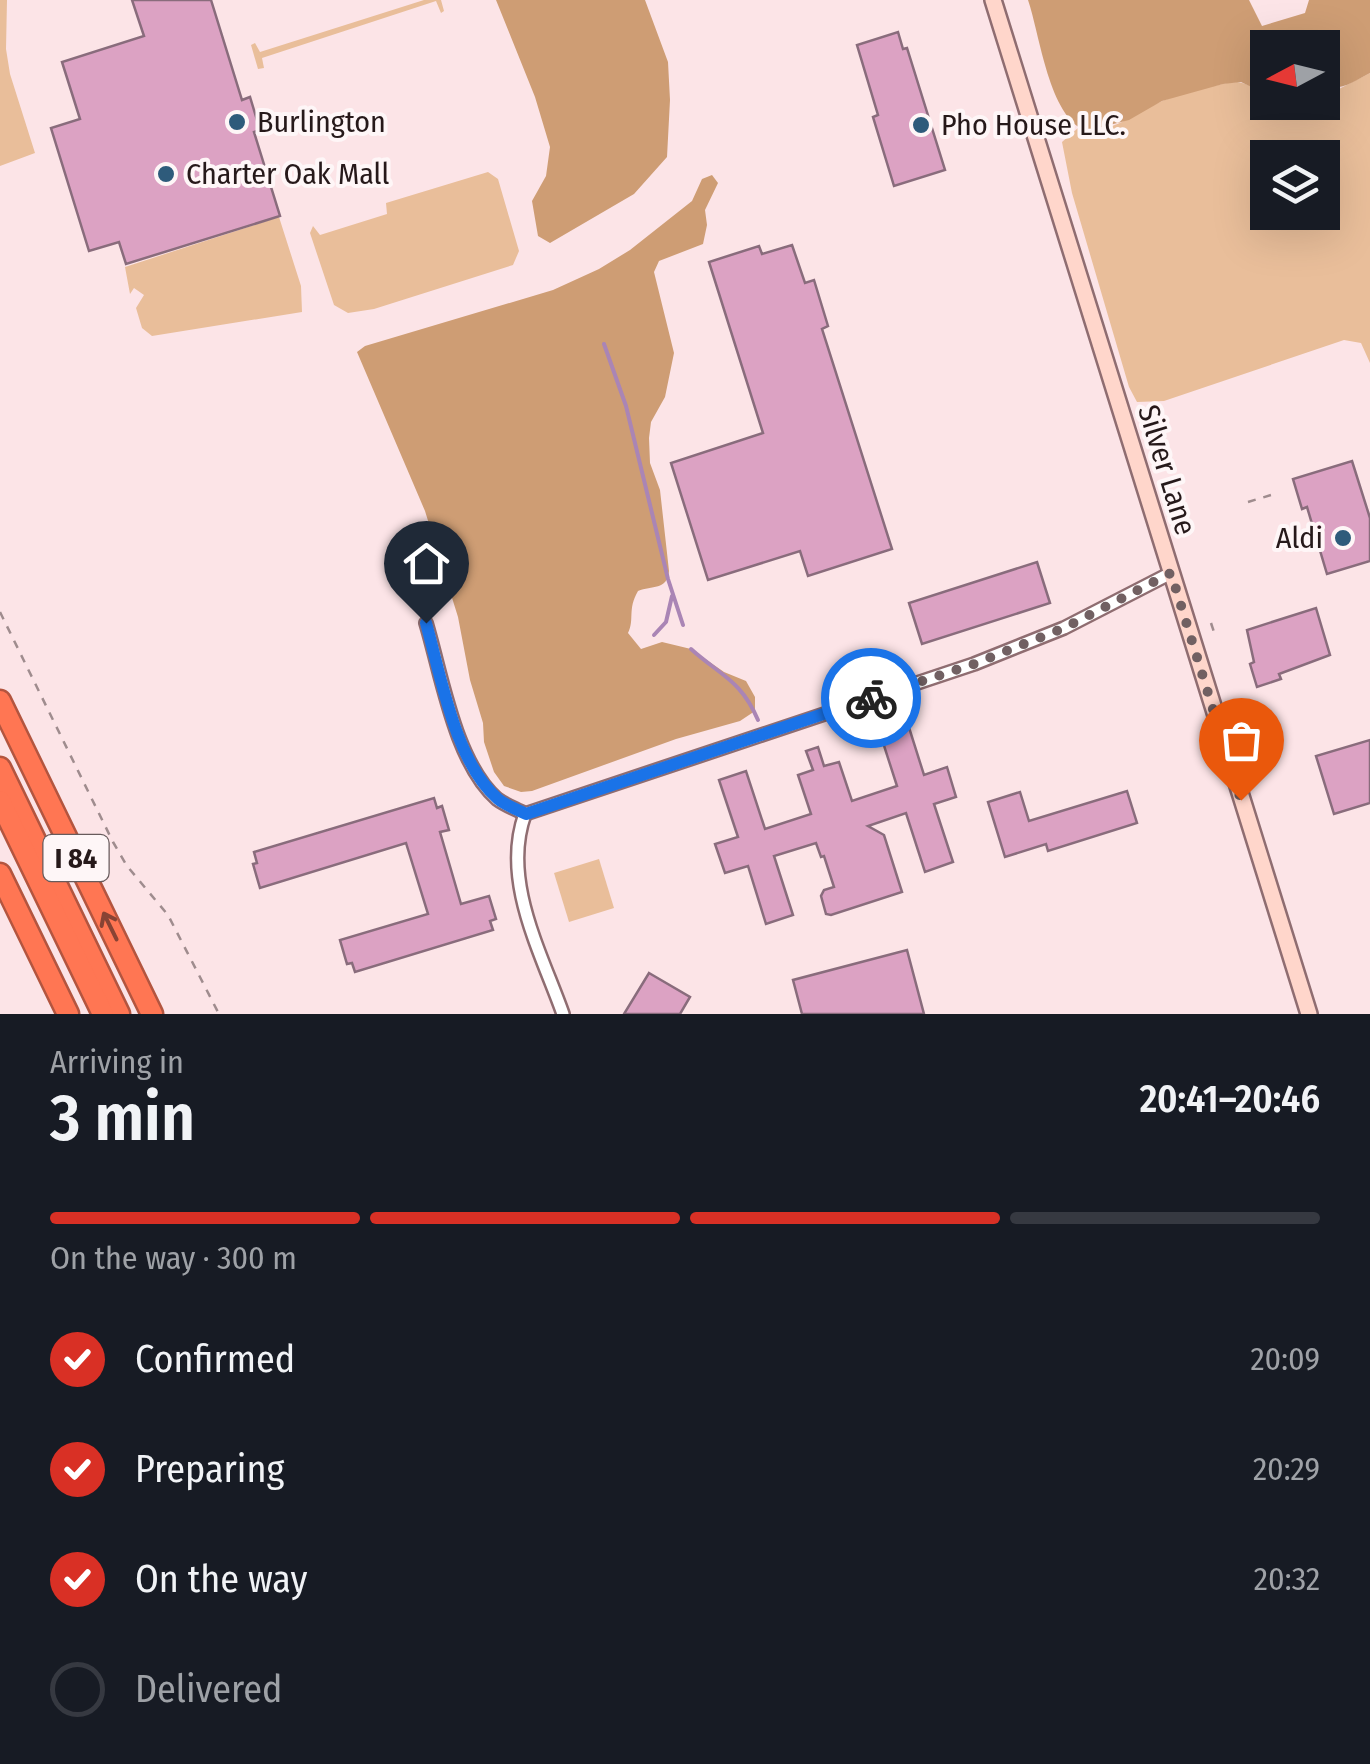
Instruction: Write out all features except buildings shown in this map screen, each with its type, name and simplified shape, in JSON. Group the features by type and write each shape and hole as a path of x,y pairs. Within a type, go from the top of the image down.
{"highway":[{"name":"I 84","path":"0,701 152,1014"},
{"path":"0,768 119,1014"},
{"path":"0,801 103,1014"},
{"name":"I 84","path":"0,874 68,1014"}],"main road":[{"name":"Silver Lane","path":"993,0 1308,1014"}],"street":[{"path":"426,623 463,748 480,780 500,801 526,814 974,664 1064,628 1171,573"},
{"path":"526,814 518,835 518,883 563,1014"}],"path":[{"path":"1248,502 1271,496"},
{"path":"0,612 112,842 168,915 219,1014"},
{"path":"1211,623 1216,638"}],"shaded area":[{"path":"0,0 7,0 10,74 35,153 0,166"},
{"path":"424,0 441,0 444,11 441,13 436,1 262,58 264,68 258,69 251,45 255,43 260,52"},
{"path":"496,0 645,0 668,62 667,157 634,194 550,243 538,236 532,201 546,176 550,147 535,97"},
{"path":"1028,0 1249,0 1262,26 1305,13 1309,0 1370,0 1370,73 1342,87 1340,30 1250,30 1250,86 1241,82 1223,84 1162,101 1129,120 1086,131 1063,110 1048,73"},
{"path":"1370,73 1370,363 1361,343 1344,340 1164,401 1137,402 1129,387 1072,193 1062,142 1078,128 1099,130 1166,99 1237,82 1250,86 1250,120 1340,120 1340,88"},
{"path":"488,172 498,179 519,251 513,265 374,309 348,313 334,305 310,233 313,226 320,235 387,214 386,203"},
{"path":"712,175 718,183 705,210 703,244 659,261 654,272 674,353 665,397 651,422 649,438 650,463 660,490 669,571 662,585 638,591 628,633 641,649 662,642 691,649 724,672 746,681 755,697 755,711 740,721 521,792 504,786 494,772 458,617 425,511 357,352 365,346 553,290 599,269 692,201 702,179"},
{"path":"279,217 301,286 302,312 152,336 142,328 136,308 144,295 134,288 130,294 125,267"},
{"path":"599,859 614,908 569,922 554,873"}],"waterway":[{"path":"604,344 626,406 683,625"},
{"path":"654,635 666,622 672,596"},
{"path":"691,649 737,687 758,720"}],"way so far":[{"path":"871,698 974,664 1064,628 1171,573 1241,800"}],"place":[{"name":"Burlington","path":"237,122"},
{"name":"Pho House LLC.","path":"921,125"},
{"name":"Charter Oak Mall","path":"166,174"},
{"name":"Aldi","path":"1343,538"}],"route":[{"path":"426,623 463,748 480,780 500,801 526,814 871,698"}]}
